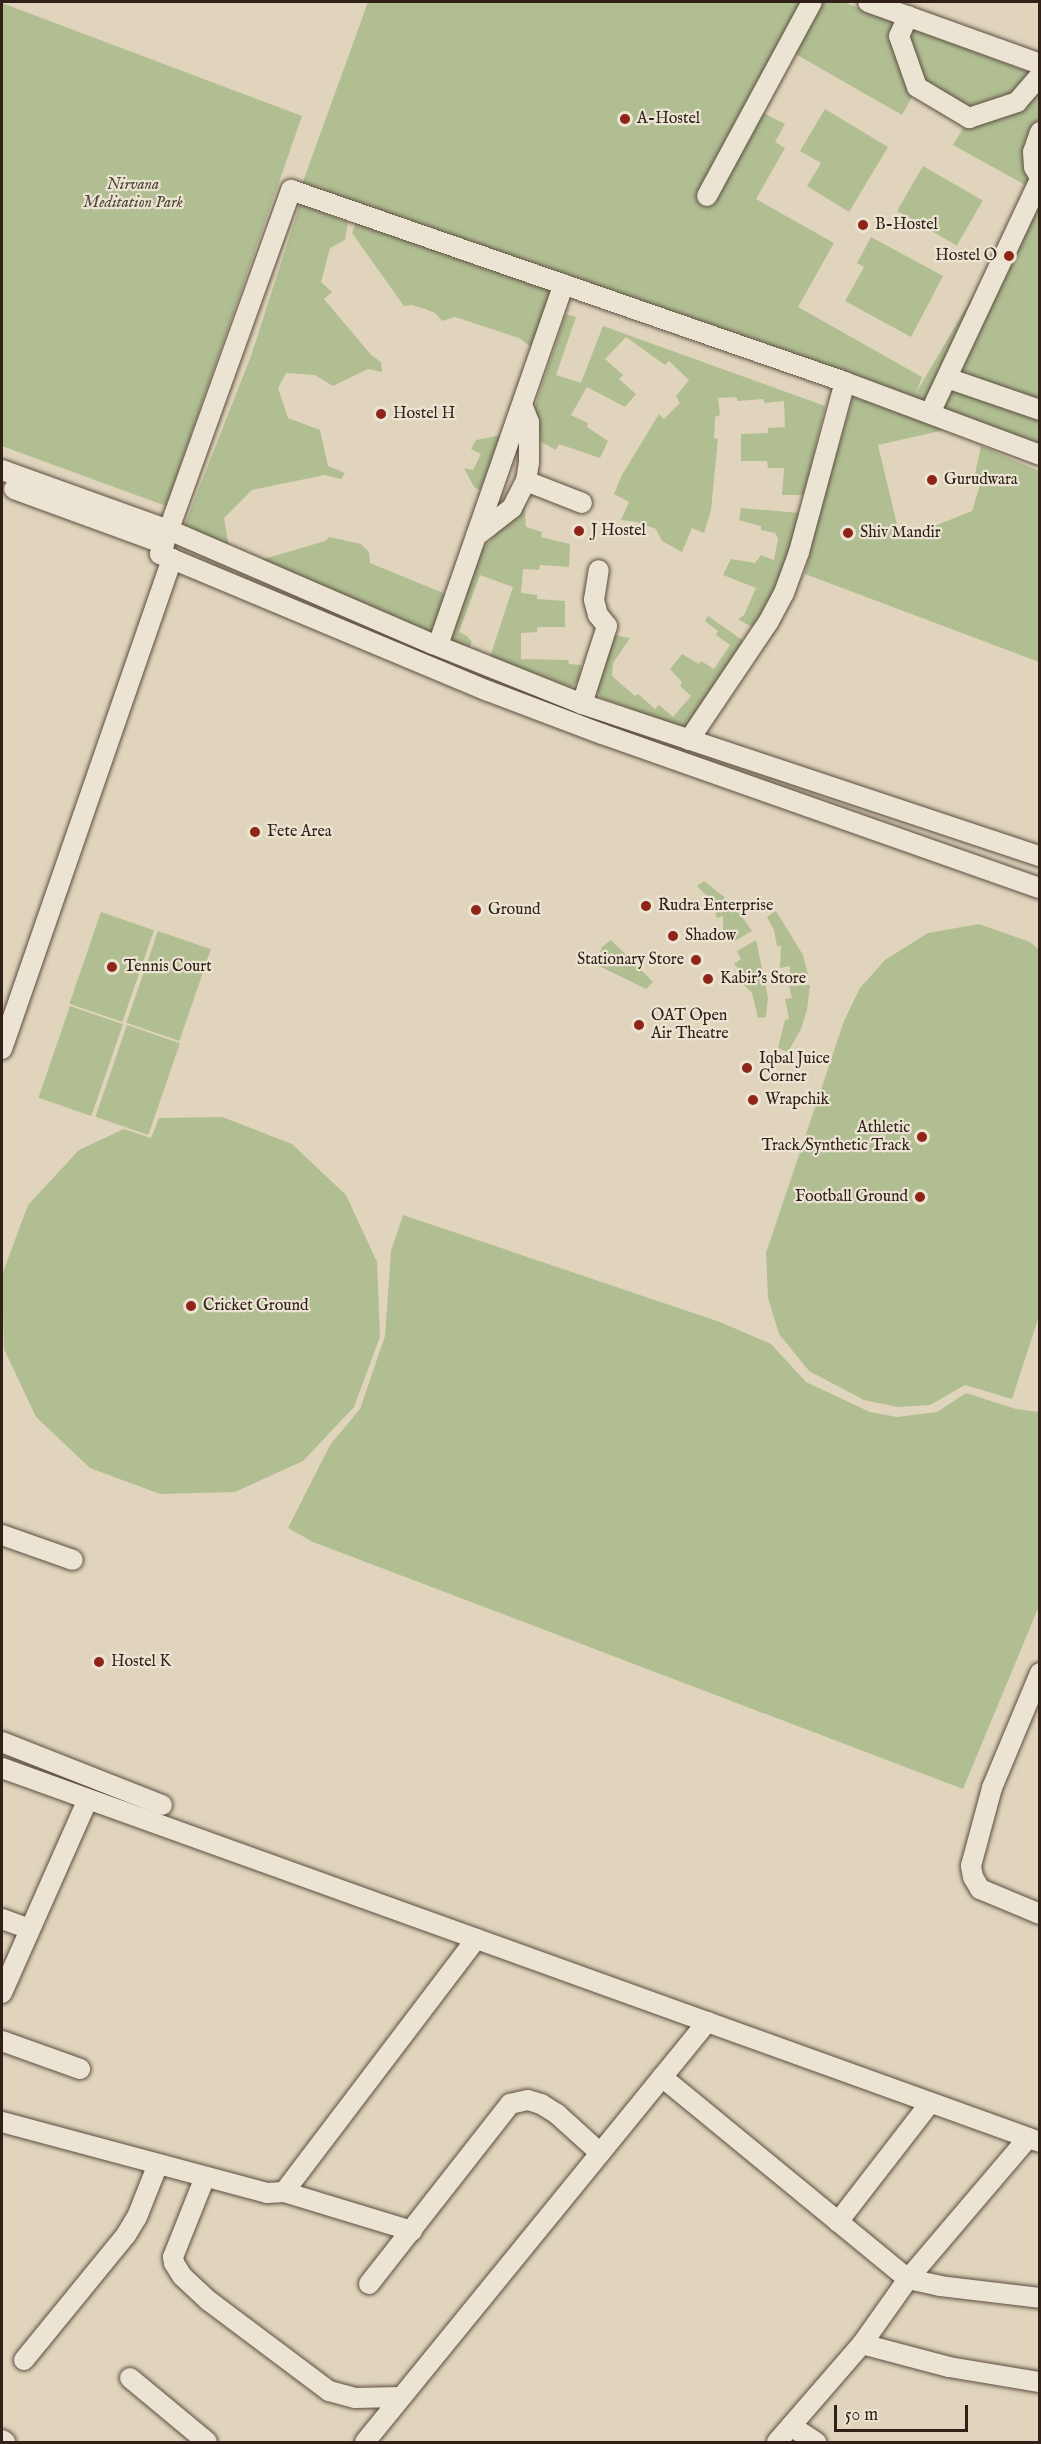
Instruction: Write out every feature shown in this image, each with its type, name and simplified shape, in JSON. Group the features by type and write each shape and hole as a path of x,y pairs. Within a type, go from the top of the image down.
{"street":[{"path":"707,196 812,2"},
{"path":"868,2 1040,64"},
{"path":"908,16 899,36 917,87 969,118 1017,102 1040,76"},
{"path":"930,413 1040,178 1034,166 1033,152 1040,132"},
{"path":"2,1047 166,547 291,190 845,382 1040,455"},
{"path":"438,645 564,284"},
{"path":"947,378 1040,410"},
{"path":"689,741 784,593 799,552 845,382"},
{"path":"476,536 512,508 526,481 529,463 529,422 522,405"},
{"path":"2,470 166,547 488,691 1040,888"},
{"path":"526,481 582,503"},
{"path":"2,485 438,645 582,704 1040,856"},
{"path":"2,495 166,547"},
{"path":"582,704 607,626 598,615 594,600 599,570"},
{"path":"716,774 727,753"},
{"path":"2,1534 73,1560"},
{"path":"1040,1673 992,1788 971,1866 973,1877 980,1889 1040,1914"},
{"path":"2,1742 162,1805"},
{"path":"2,1768 1034,2140 908,2279 862,2344 777,2442"},
{"path":"2,1993 88,1799"},
{"path":"2,1919 29,1929"},
{"path":"284,2192 476,1939"},
{"path":"365,2442 707,2022"},
{"path":"2,2041 80,2069"},
{"path":"662,2077 908,2279 940,2286 1040,2298"},
{"path":"369,2284 510,2104 518,2100 534,2102 557,2114 600,2153"},
{"path":"838,2222 930,2103"},
{"path":"2,2122 267,2193 284,2192 412,2231"},
{"path":"24,2360 126,2235 137,2217 158,2164"},
{"path":"205,2177 173,2257 174,2264 182,2276 209,2301 329,2391 355,2398 400,2397"},
{"path":"862,2344 950,2367 1040,2382"},
{"path":"130,2378 207,2442"},
{"path":"791,2426 816,2442"}],"green space":[{"path":"368,2 843,2 1039,76 1039,447 301,187","holes":["785,48 902,115 917,88 969,118 953,145 1027,186 1031,197 916,393 922,377 798,307 834,243 756,199 785,148 775,142 785,124 751,107"]},
{"name":"Nirvana Meditation Park","path":"2,3 302,116 166,506 2,446"},
{"path":"825,109 888,147 849,212 807,186 821,163 800,151"},
{"path":"923,166 983,200 957,246 897,211"},
{"path":"300,204 348,222 345,240 330,248 321,282 332,292 324,299 371,355 381,362 382,372 368,369 333,386 315,375 286,373 278,388 288,418 320,430 328,466 345,473 341,479 325,475 252,490 224,518 229,547 183,529 251,356"},
{"path":"357,220 555,288 534,349 519,338 455,317 442,321 435,313 425,309 412,305 404,306 352,233"},
{"path":"871,237 943,276 911,337 845,301 864,267 857,263"},
{"path":"566,314 576,317 556,375 581,383 603,326 825,406 804,495 782,495 784,468 768,468 767,461 741,461 741,434 768,433 768,428 785,427 784,401 765,403 763,399 738,401 736,397 718,398 720,415 715,417 714,438 718,439 711,510 704,533 692,528 682,552 662,541 656,529 637,522 621,520 629,502 614,494 622,475 659,414 664,419 680,403 676,396 689,380 669,361 665,365 626,337 605,359 623,375 619,379 636,394 625,407 587,387 571,415 588,423 587,427 608,441 600,458 559,444 556,450 541,442 535,406"},
{"path":"853,397 949,429 878,445 899,533 937,525 972,511 980,485 975,474 981,446 1039,471 1039,662 805,574 815,529"},
{"path":"502,435 480,490 474,487 464,468 473,470 481,454 471,449 476,440"},
{"path":"524,501 526,527 542,532 541,537 570,544 569,567 540,565 539,570 523,569 521,593 537,595 537,599 565,601 565,627 537,627 537,632 521,633 521,659 568,660 569,664 581,665 579,681 571,687 490,657 513,587 480,575 459,632 472,642 470,646 466,649 453,642 451,635 481,550 513,517"},
{"path":"741,508 801,513 801,544 755,629 738,619 744,615 756,588 723,575 731,559 755,563 761,555 774,560 778,539 775,533 761,530 761,526 739,520"},
{"path":"329,537 361,544 369,552 370,563 448,595 433,634 257,561 325,541"},
{"path":"708,616 745,642 687,729 601,698 596,689 613,635 630,638 613,663 612,676 635,696 638,694 655,709 659,705 673,717 691,696 680,686 682,682 670,669 682,654 699,664 701,661 714,669 730,645 716,635 718,631 705,621"},
{"path":"704,881 733,904 752,931 735,941 732,931 723,935 723,916 717,918 712,901 697,886"},
{"path":"776,911 803,955 808,974 790,976 790,966 780,968 781,946 777,946 774,930 767,917"},
{"name":"Tennis Court","path":"101,912 154,930 122,1022 69,1004"},
{"name":"Athletic Track/Synthetic Track","path":"979,924 1030,942 1039,950 1039,1316 1012,1399 965,1385 930,1405 898,1407 864,1400 809,1371 779,1334 768,1298 766,1253 844,1021 860,988 885,960 928,933"},
{"name":"Tennis Court","path":"158,931 211,949 179,1041 126,1023"},
{"path":"611,940 653,982 646,989 595,964 602,947"},
{"path":"756,940 768,997 766,1017 758,1018 752,993 743,984 749,979 734,964 741,959 737,951"},
{"path":"810,985 807,1010 801,1029 788,1052 778,1048 785,1020 789,1019 785,999 792,998 789,986"},
{"name":"Tennis Court","path":"70,1006 123,1024 91,1116 38,1098"},
{"name":"Tennis Court","path":"127,1025 180,1043 148,1135 95,1117"},
{"name":"Cricket Ground","path":"222,1117 292,1144 346,1195 377,1262 380,1337 354,1407 303,1461 235,1492 160,1494 90,1468 36,1417 4,1349 2,1275 28,1205 79,1150 124,1129 151,1138 159,1118"},
{"path":"403,1215 720,1322 771,1344 806,1382 870,1412 897,1417 937,1412 966,1393 1016,1409 1039,1412 1039,1606 963,1789 313,1542 288,1528 330,1445 360,1409 385,1336 391,1251"}],"place":[{"name":"A-Hostel","path":"625,119"},
{"name":"B-Hostel","path":"863,225"},
{"name":"Hostel O","path":"1009,256"},
{"name":"Hostel H","path":"381,414"},
{"name":"Gurudwara","path":"932,480"},
{"name":"J Hostel","path":"579,531"},
{"name":"Shiv Mandir","path":"848,533"},
{"name":"Fete Area","path":"255,832"},
{"name":"Rudra Enterprise","path":"646,906"},
{"name":"Ground","path":"476,910"},
{"name":"Shadow","path":"673,936"},
{"name":"Stationary Store","path":"696,960"},
{"name":"Tennis Court","path":"112,967"},
{"name":"Kabir's Store","path":"708,979"},
{"name":"OAT Open Air Theatre","path":"639,1025"},
{"name":"Iqbal Juice Corner","path":"747,1068"},
{"name":"Wrapchik","path":"753,1100"},
{"name":"Athletic Track/Synthetic Track","path":"922,1137"},
{"name":"Football Ground","path":"920,1197"},
{"name":"Cricket Ground","path":"191,1306"},
{"name":"Hostel K","path":"99,1662"}]}
